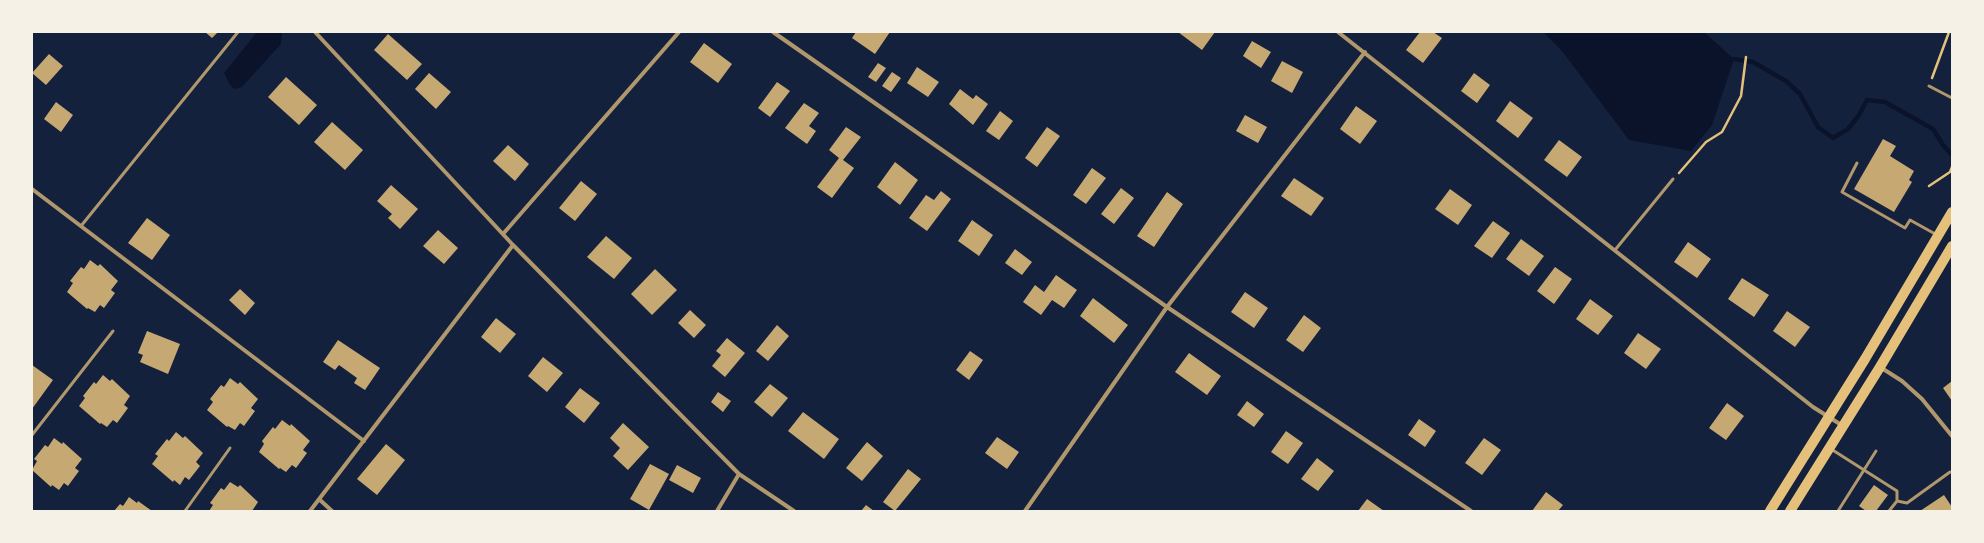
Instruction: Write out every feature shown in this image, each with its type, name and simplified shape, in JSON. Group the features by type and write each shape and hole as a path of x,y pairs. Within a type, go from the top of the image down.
{"main road":[{"path":"1770,511 1829,417 1939,236 1952,212"},
{"path":"1790,511 1880,367 1952,246"}],"street":[{"path":"315,32 513,245 739,474 794,511"},
{"path":"503,234 679,32"},
{"path":"773,32 1167,307 1472,511"},
{"path":"1338,32 1814,407 1843,426"},
{"path":"1024,511 1167,307 1365,52"},
{"path":"32,189 364,441"},
{"path":"310,511 320,500 513,245"},
{"path":"1880,367 1902,381 1922,399 1952,436"},
{"path":"717,511 739,474"},
{"path":"320,500 332,511"}],"lane":[{"path":"82,226 238,32"},
{"path":"1929,86 1952,98"},
{"path":"1857,163 1842,192 1905,228 1910,220 1939,236"},
{"path":"1615,250 1673,179"},
{"path":"32,435 112,331"},
{"path":"185,511 230,448"},
{"path":"1830,448 1897,491 1897,501 1889,511"},
{"path":"1838,511 1876,451"},
{"path":"1897,501 1907,503 1950,472"}],"path":[{"path":"1929,86 1949,32"},
{"path":"1673,179 1706,142 1722,132 1741,96 1746,57"},
{"path":"1929,186 1950,172 1952,167"}],"water":[{"path":"257,32 282,32 281,44 242,87 234,89 230,85 224,73"},
{"path":"1543,32 1704,32 1734,59 1712,125 1691,151 1629,140 1562,51"}],"building":[{"path":"205,32 218,32 212,38"},
{"path":"856,32 890,32 875,54 852,38"},
{"path":"1178,32 1215,32 1202,50"},
{"path":"1420,32 1433,32 1442,38 1423,63 1406,50"},
{"path":"388,34 422,64 407,80 374,50"},
{"path":"1252,41 1271,52 1261,68 1243,56"},
{"path":"704,43 732,64 718,83 690,62"},
{"path":"49,54 63,66 46,85 32,73"},
{"path":"1282,61 1303,72 1292,93 1271,81"},
{"path":"878,63 886,68 876,82 868,77"},
{"path":"917,67 939,82 928,97 907,83"},
{"path":"892,72 901,78 891,92 882,86"},
{"path":"429,73 451,92 436,109 415,89"},
{"path":"1474,73 1490,85 1477,103 1461,91"},
{"path":"286,77 317,105 299,125 268,97"},
{"path":"777,82 790,91 770,117 758,108"},
{"path":"960,89 973,99 976,95 988,104 973,125 949,104"},
{"path":"1510,101 1533,118 1518,138 1496,121"},
{"path":"56,102 73,115 61,132 44,119"},
{"path":"804,103 819,113 809,126 816,131 807,144 785,128"},
{"path":"1356,106 1377,121 1360,144 1340,129"},
{"path":"1000,111 1013,121 999,140 986,131"},
{"path":"1245,115 1267,127 1258,143 1236,131"},
{"path":"332,122 363,150 345,170 314,142"},
{"path":"846,127 861,137 843,160 854,168 832,198 817,187 839,158 829,150"},
{"path":"1047,127 1060,136 1037,167 1025,158"},
{"path":"1883,139 1896,146 1890,156 1914,171 1909,180 1912,182 1894,212 1854,189"},
{"path":"1559,140 1582,157 1567,177 1544,160"},
{"path":"508,145 529,164 515,181 493,161"},
{"path":"895,162 918,180 900,205 877,187"},
{"path":"1092,168 1106,178 1086,204 1073,195"},
{"path":"1294,178 1324,198 1311,216 1281,196"},
{"path":"581,181 597,194 575,221 559,208"},
{"path":"391,185 418,209 400,229 388,218 392,214 377,201"},
{"path":"1121,188 1134,198 1114,224 1101,214"},
{"path":"1450,189 1472,205 1458,225 1435,209"},
{"path":"941,191 951,199 927,231 909,218 926,195 934,200"},
{"path":"1167,192 1183,204 1154,247 1137,236"},
{"path":"147,218 170,235 152,260 128,243"},
{"path":"972,220 993,235 979,256 958,241"},
{"path":"1493,221 1510,233 1492,258 1474,246"},
{"path":"438,230 458,248 444,264 423,246"},
{"path":"606,236 632,258 614,279 587,257"},
{"path":"1521,239 1544,256 1529,276 1506,259"},
{"path":"1688,242 1711,259 1697,278 1674,262"},
{"path":"1015,249 1032,262 1022,275 1005,263"},
{"path":"90,260 98,266 100,264 118,281 111,290 115,293 104,308 100,305 95,312 88,308 87,309 67,292 73,283 70,281 81,267 84,269"},
{"path":"1555,267 1572,279 1554,304 1537,291"},
{"path":"655,269 677,290 652,315 631,294"},
{"path":"1056,275 1077,290 1064,308 1052,300 1041,315 1023,302 1035,285 1044,292"},
{"path":"1742,278 1769,295 1754,317 1728,299"},
{"path":"240,289 255,303 245,315 229,300"},
{"path":"1245,292 1268,308 1254,328 1231,312"},
{"path":"1093,298 1128,325 1114,343 1080,316"},
{"path":"1590,299 1613,316 1598,335 1576,319"},
{"path":"690,310 706,325 694,338 678,323"},
{"path":"1787,311 1810,327 1795,347 1773,331"},
{"path":"1304,315 1321,328 1303,352 1286,340"},
{"path":"496,318 516,334 500,353 481,337"},
{"path":"777,325 789,336 768,361 756,351"},
{"path":"147,331 180,344 168,374 140,362 143,355 138,353"},
{"path":"1638,333 1661,349 1646,369 1624,353"},
{"path":"727,338 745,353 725,377 712,366 721,355 716,351"},
{"path":"338,340 380,368 365,390 354,383 357,378 339,365 335,370 323,362"},
{"path":"970,351 983,360 969,380 956,370"},
{"path":"1189,353 1221,376 1207,395 1175,372"},
{"path":"543,357 563,373 547,392 528,376"},
{"path":"32,365 53,380 32,409"},
{"path":"103,375 110,381 112,379 130,396 124,405 128,408 117,423 113,420 107,427 101,423 100,424 79,406 85,398 83,396 94,382 96,384"},
{"path":"230,378 238,384 240,382 258,399 251,408 255,411 244,426 240,423 235,430 228,426 227,427 207,410 213,402 210,399 221,385 224,387"},
{"path":"1952,381 1952,401 1943,388"},
{"path":"770,384 788,398 772,417 754,402"},
{"path":"580,388 600,403 584,423 565,407"},
{"path":"718,392 731,401 723,412 711,402"},
{"path":"1247,401 1264,414 1254,427 1237,415"},
{"path":"1727,403 1744,416 1726,440 1709,428"},
{"path":"803,412 839,439 824,459 788,431"},
{"path":"1419,419 1436,431 1425,447 1408,435"},
{"path":"282,420 290,426 291,424 310,441 303,450 307,453 296,468 292,465 286,472 280,468 279,469 259,452 264,444 262,441 273,427 275,429"},
{"path":"623,423 649,447 628,470 613,456 620,448 610,438"},
{"path":"1286,431 1303,443 1288,464 1271,452"},
{"path":"176,432 183,438 185,436 203,453 196,462 200,466 189,480 185,477 180,485 174,480 173,482 152,464 158,456 155,454 167,439 169,441"},
{"path":"997,437 1019,452 1007,469 985,453"},
{"path":"54,438 62,444 63,442 82,459 75,468 79,471 68,486 64,483 59,490 52,485 51,487 32,470 37,461 34,459 45,445 48,447"},
{"path":"1484,438 1501,450 1482,475 1465,463"},
{"path":"867,442 883,456 862,481 846,468"},
{"path":"386,444 405,460 377,495 357,479"},
{"path":"1317,458 1334,471 1318,491 1301,479"},
{"path":"650,464 669,474 649,510 630,499"},
{"path":"677,465 701,478 693,493 669,480"},
{"path":"908,469 921,479 895,511 883,502"},
{"path":"230,482 238,487 240,485 258,502 252,511 209,511 213,505 210,503 221,488 224,490"},
{"path":"1874,485 1888,495 1876,511 1866,511 1859,506"},
{"path":"1546,492 1563,505 1558,511 1532,511"},
{"path":"1944,495 1952,507 1952,511 1920,511"},
{"path":"129,497 137,503 138,501 152,511 114,511 120,504 123,506"},
{"path":"1367,499 1384,511 1358,511"},
{"path":"866,505 874,511 861,511"}],"waterway":[{"path":"1734,59 1753,62 1786,81 1800,94 1818,127 1833,138 1848,129 1859,115 1867,100 1885,102 1933,129 1943,145 1951,154"}]}
